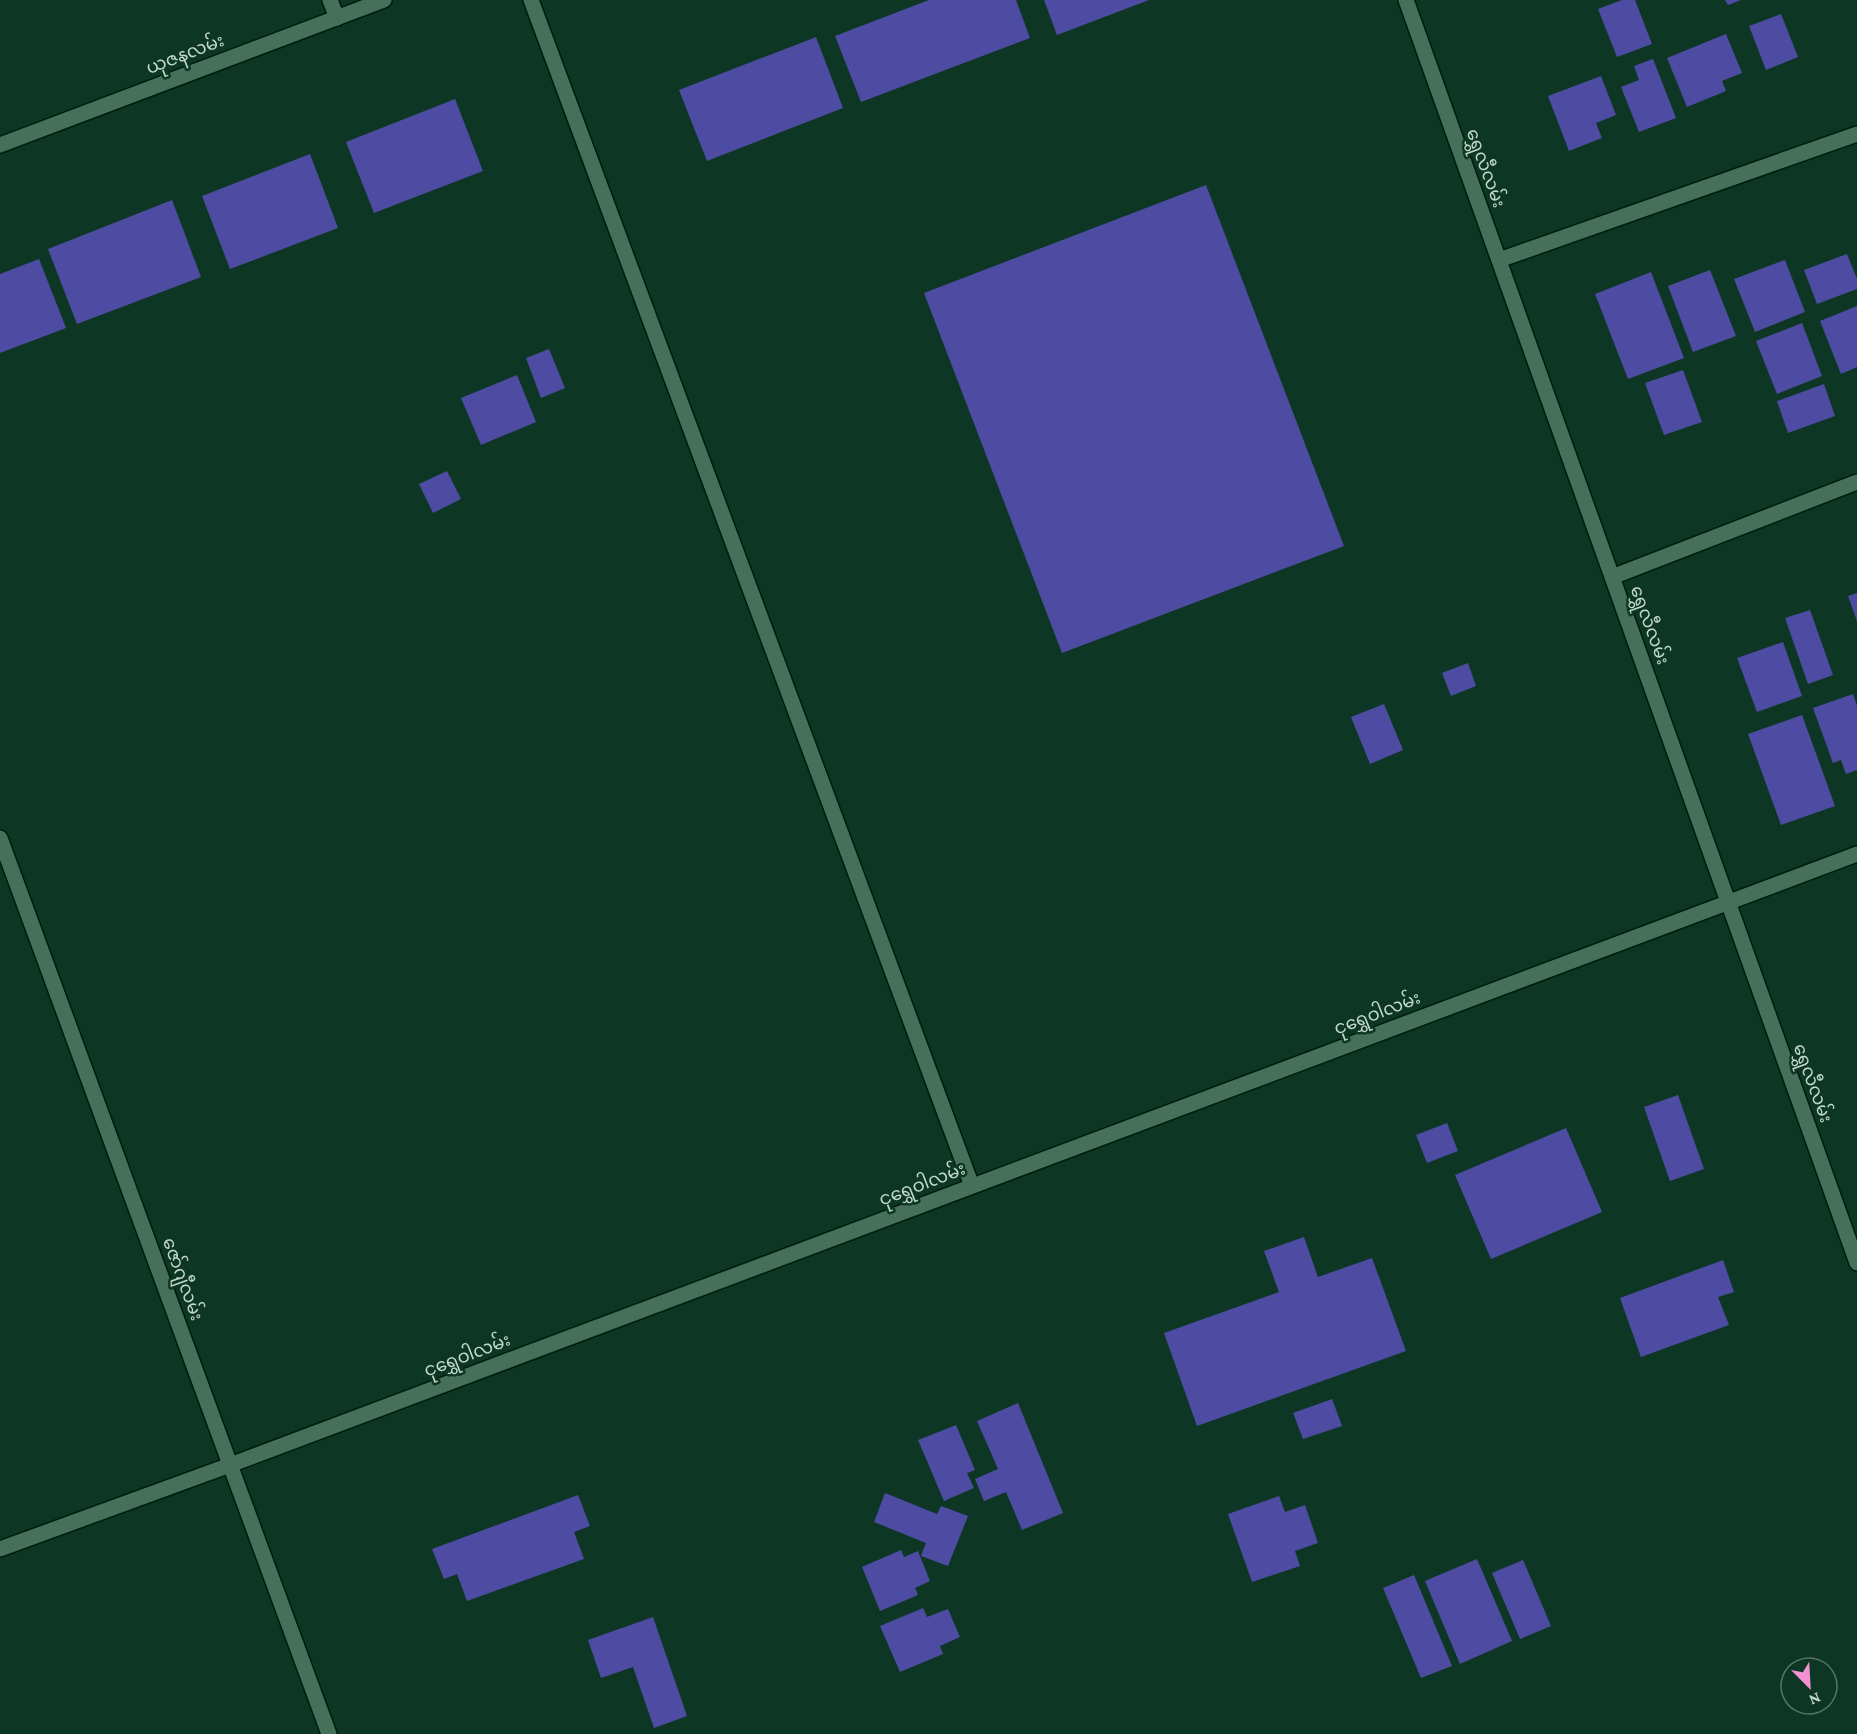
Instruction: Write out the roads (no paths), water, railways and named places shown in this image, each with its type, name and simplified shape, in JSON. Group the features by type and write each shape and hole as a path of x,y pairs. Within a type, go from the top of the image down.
{"street":[{"path":"330,0 337,18"},
{"name":"ယုဇနလမ်း","path":"0,145 384,0"},
{"path":"531,0 972,1186"},
{"name":"ရွှေလီလမ်း","path":"1406,0 1857,1263"},
{"path":"1499,260 1857,134"},
{"path":"1612,577 1857,483"},
{"name":"ဇော်ဂျီလမ်း","path":"0,838 329,1734"},
{"name":"ငုရွှေဝါလမ်း","path":"0,1548 230,1465 1857,854"}]}
